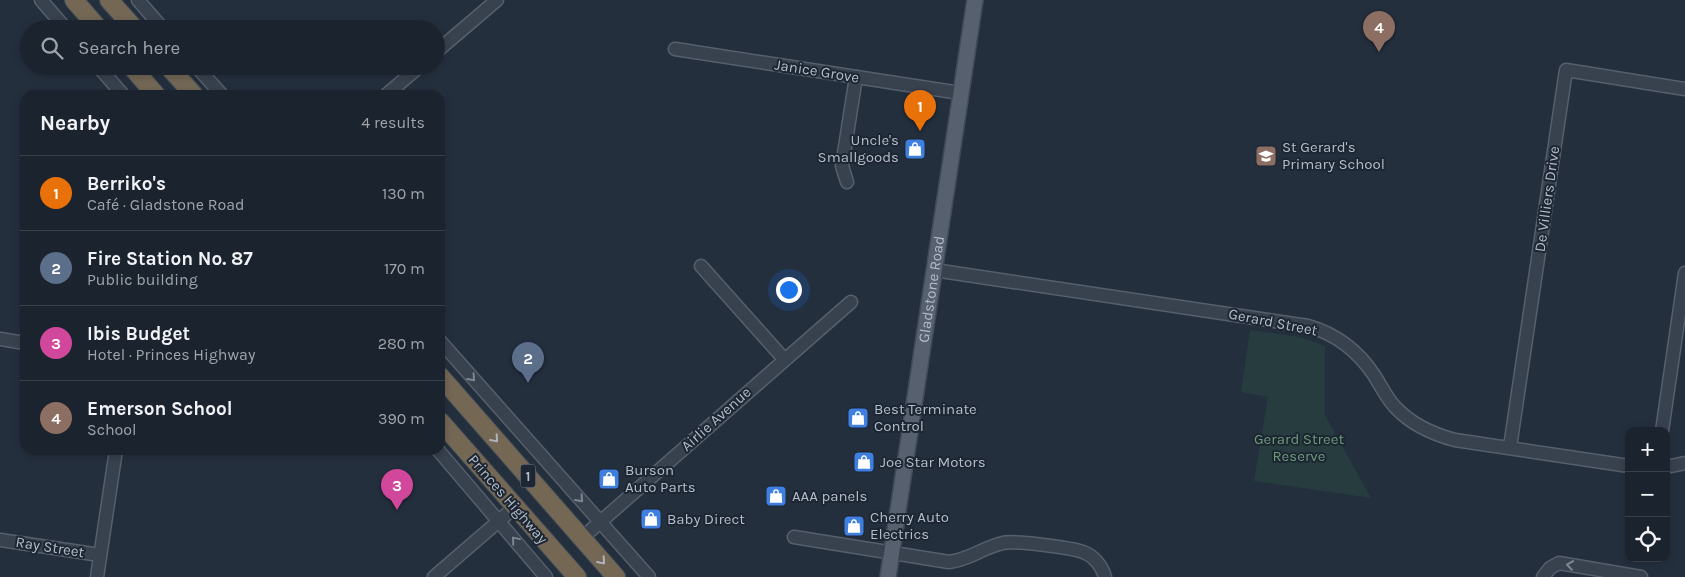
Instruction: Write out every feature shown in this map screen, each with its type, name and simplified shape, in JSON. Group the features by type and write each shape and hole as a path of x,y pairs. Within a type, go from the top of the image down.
{"highway":[{"path":"74,0 91,20"},
{"path":"109,0 127,20"},
{"path":"139,75 152,90"},
{"path":"176,75 190,90"},
{"name":"Princes Highway","path":"445,382 616,577"},
{"name":"Princes Highway","path":"445,429 577,577"}],"main road":[{"name":"Gladstone Road","path":"888,577 974,0"}],"street":[{"path":"41,0 58,20"},
{"path":"138,0 155,20"},
{"path":"445,44 498,0"},
{"name":"Janice Grove","path":"675,49 960,93"},
{"name":"De Villiers Drive","path":"1510,447 1566,70 1685,89"},
{"path":"106,75 119,90"},
{"path":"204,75 218,90"},
{"path":"392,90 409,75"},
{"path":"847,182 842,166 856,77"},
{"path":"701,266 784,359"},
{"name":"Gerard Street","path":"934,270 1316,328 1339,340 1355,352 1367,364 1390,400 1418,425 1440,436 1455,440 1625,465"},
{"path":"1663,427 1685,273"},
{"name":"Airlie Avenue","path":"582,538 851,302"},
{"path":"0,339 20,342"},
{"path":"445,347 648,577"},
{"path":"99,577 100,555 115,455"},
{"name":"Princes Highway","path":"442,455 546,577"},
{"path":"1670,466 1685,463"},
{"path":"434,577 515,507"},
{"path":"794,537 955,561 1011,542 1084,552 1101,566 1104,577"},
{"name":"Ray Street","path":"0,540 100,555"},
{"path":"1543,577 1550,568 1559,563 1602,575 1642,577"}],"green space":[{"name":"Gerard Street Reserve","path":"1250,330 1300,337 1325,346 1325,415 1371,498 1254,481 1268,397 1241,392"}],"place":[{"name":"Emerson School","path":"1379,52"},
{"name":"Berriko's","path":"920,131"},
{"name":"Uncle's Smallgoods","path":"915,149"},
{"name":"St Gerard's Primary School","path":"1266,156"},
{"name":"Fire Station No. 87","path":"528,383"},
{"name":"Best Terminate Control","path":"858,418"},
{"name":"Joe Star Motors","path":"864,462"},
{"name":"Burson Auto Parts","path":"609,479"},
{"name":"AAA panels","path":"776,496"},
{"name":"Ibis Budget","path":"397,510"},
{"name":"Baby Direct","path":"651,519"},
{"name":"Cherry Auto Electrics","path":"854,526"}]}
